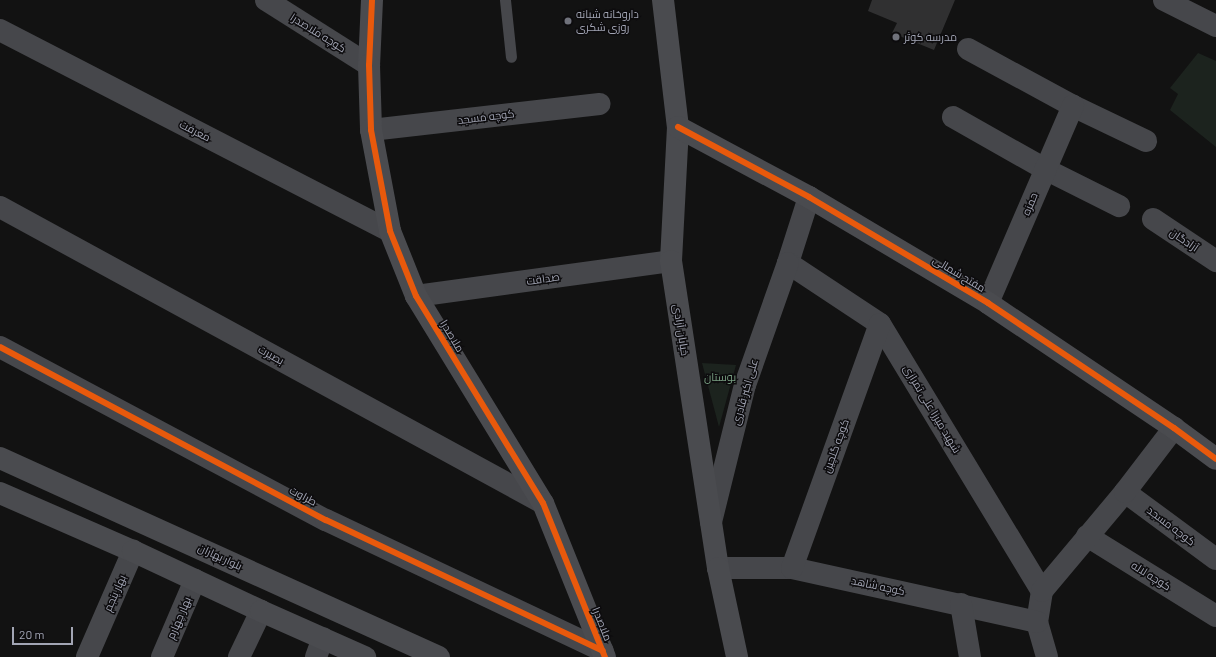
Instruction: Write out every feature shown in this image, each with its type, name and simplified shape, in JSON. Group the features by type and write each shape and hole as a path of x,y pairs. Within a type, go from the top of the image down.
{"street":[{"name":"کوچه ملاصدرا","path":"266,0 369,65"},
{"name":"ملاصدرا","path":"372,0 369,65 371,130 390,231 416,296 543,503 604,654"},
{"name":"خیابان آزادی","path":"663,0 678,127 671,261 718,568 737,657"},
{"path":"1164,0 1216,26"},
{"name":"معرفت","path":"0,30 390,231"},
{"path":"968,49 1073,106 1146,141"},
{"name":"کوچه مسجد","path":"371,130 600,104"},
{"name":"حمزه","path":"988,303 1073,106"},
{"path":"953,117 1045,169 1119,206"},
{"name":"مفتح شمالی","path":"678,127 808,197 988,303 1174,428 1216,459"},
{"path":"788,264 808,197"},
{"name":"بصیرت","path":"0,207 543,503"},
{"name":"آزادگان","path":"1153,219 1216,261"},
{"name":"صداقت","path":"416,296 671,261"},
{"name":"شهید میرزا علی تمرازی","path":"788,264 880,324 1042,591"},
{"name":"علی اکبر قادری","path":"711,522 745,385 788,264"},
{"name":"کوچه گلچین","path":"792,568 880,324"},
{"name":"طراوت","path":"0,347 326,520 604,654"},
{"path":"1047,657 1036,622 1042,591 1087,536 1126,492 1174,428"},
{"name":"بلوار بهاران","path":"0,458 439,657"},
{"name":"کوچه مسجد","path":"1126,492 1216,559"},
{"path":"2,498 133,551 261,611 319,648 365,657"},
{"name":"کوچه لاله","path":"1087,536 1216,616"},
{"name":"بهار پنجم","path":"87,657 133,551"},
{"name":"کوچه شاهد","path":"718,568 792,568 1036,622"},
{"name":"بهار چهارم","path":"162,657 195,580"},
{"path":"960,604 970,657"},
{"path":"239,657 261,611"}],"lane":[{"path":"505,0 511,57"}],"green space":[{"path":"1198,53 1216,61 1216,147 1170,110 1178,94 1170,88"},
{"name":"بوستان","path":"702,363 736,365 719,427"}],"building":[{"path":"872,0 955,0 934,50 892,33 897,23 868,11"}],"cycle path":[{"path":"372,0 369,65 371,130 390,231 416,296 543,503 605,657"},
{"path":"678,127 809,197 988,303 1174,428 1216,459"},
{"path":"0,347 326,520 603,651"}],"place":[{"name":"داروخانه شبانه روزی شکری","path":"568,21"},
{"name":"مدرسه کوثر","path":"896,37"}]}
